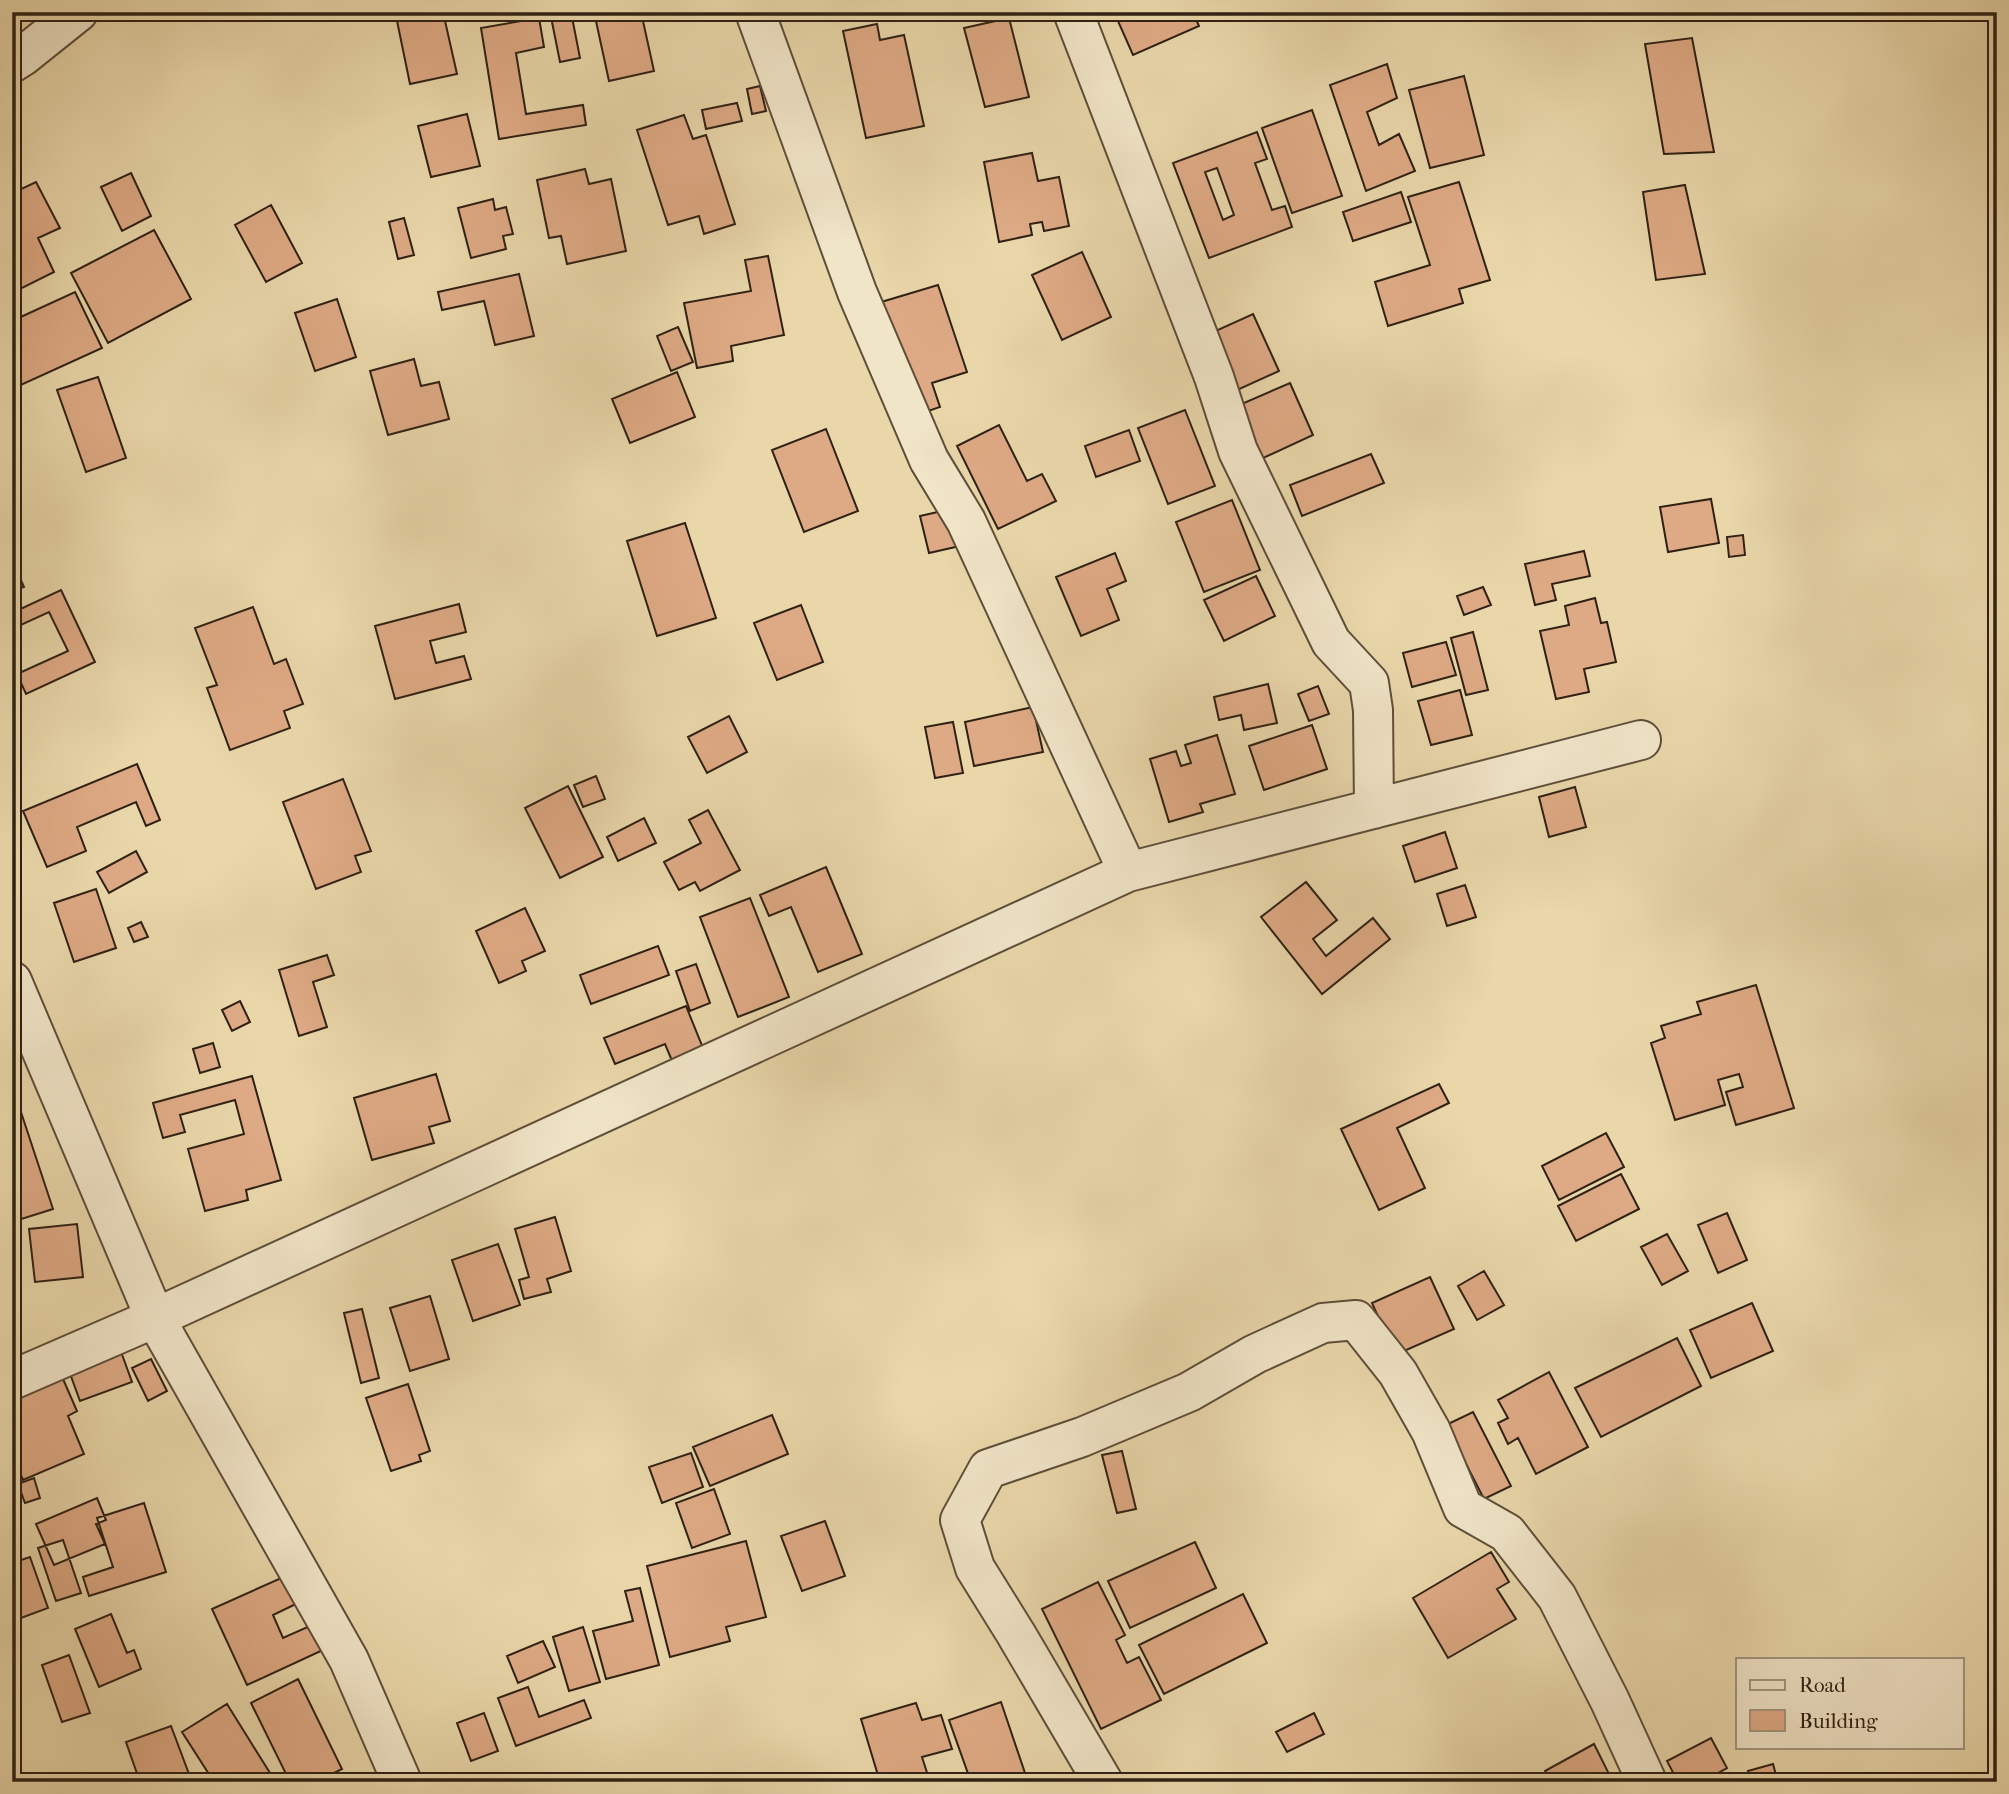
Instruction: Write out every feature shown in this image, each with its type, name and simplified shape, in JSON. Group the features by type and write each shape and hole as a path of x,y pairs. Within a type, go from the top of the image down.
{"street":[{"path":"12,63 78,12"},
{"path":"755,12 857,292 929,460 966,521 1128,872"},
{"path":"1073,12 1214,377 1238,451 1331,642 1369,683 1373,710 1374,809"},
{"path":"12,1380 155,1318 1128,872 1641,740"},
{"path":"12,981 155,1318 349,1660 402,1782"},
{"path":"1103,1782 975,1568 960,1520 988,1469 1082,1437 1189,1391 1255,1354 1323,1323 1356,1320 1398,1373 1431,1431 1463,1508 1507,1533 1557,1597 1610,1701 1647,1782"}],"building":[{"path":"412,12 443,12 457,74 410,84 396,16"},
{"path":"550,12 571,12 580,58 560,62"},
{"path":"594,12 641,12 654,71 609,81"},
{"path":"1114,12 1193,12 1199,26 1133,55"},
{"path":"539,18 544,47 516,53 526,114 583,105 586,125 499,139 481,28"},
{"path":"1009,18 1029,97 985,107 964,28"},
{"path":"877,24 880,40 904,35 924,126 866,138 843,31"},
{"path":"1692,38 1714,152 1664,154 1645,44"},
{"path":"1387,64 1397,98 1367,112 1379,145 1399,134 1415,171 1366,191 1330,85"},
{"path":"1464,76 1484,155 1430,168 1409,90"},
{"path":"760,86 766,111 752,114 747,89"},
{"path":"737,103 742,121 706,129 702,110"},
{"path":"1312,110 1342,196 1292,213 1262,128"},
{"path":"467,114 480,166 431,177 418,126"},
{"path":"684,115 693,139 706,135 735,224 704,234 699,216 668,225 637,130"},
{"path":"1257,132 1267,159 1255,163 1272,210 1285,206 1292,227 1209,258 1173,163","holes":["1217,168 1234,215 1223,220 1205,172"]},
{"path":"1032,153 1038,181 1059,177 1069,226 1044,231 1042,222 1030,224 1032,235 999,242 984,162"},
{"path":"585,169 589,184 611,179 626,251 567,264 561,236 549,238 537,180"},
{"path":"131,173 151,216 122,231 101,187"},
{"path":"36,182 60,228 38,238 54,272 12,293 12,187 15,192"},
{"path":"1459,182 1490,280 1459,289 1463,303 1388,326 1375,282 1430,265 1408,197"},
{"path":"1685,185 1705,274 1656,280 1643,192"},
{"path":"1401,192 1411,222 1353,241 1343,212"},
{"path":"493,199 495,210 506,207 513,234 503,236 506,249 471,258 458,208"},
{"path":"271,205 302,263 266,282 235,225"},
{"path":"404,218 414,255 398,259 389,222"},
{"path":"154,230 191,299 108,343 71,273"},
{"path":"1082,252 1111,317 1062,340 1032,275"},
{"path":"768,256 784,335 731,346 733,361 697,368 684,303 751,291 745,260"},
{"path":"519,274 534,336 495,345 484,301 442,310 438,292"},
{"path":"938,285 967,372 932,383 940,407 914,416 878,303"},
{"path":"75,292 102,348 12,389 12,321"},
{"path":"337,299 356,357 315,371 295,313"},
{"path":"1253,314 1279,371 1235,391 1209,334"},
{"path":"678,327 693,362 671,371 657,336"},
{"path":"414,359 421,386 439,382 449,419 388,435 370,371"},
{"path":"677,372 695,417 630,443 612,399"},
{"path":"98,377 126,458 86,472 57,390"},
{"path":"1290,383 1313,435 1261,459 1237,406"},
{"path":"1185,410 1215,486 1168,504 1138,428"},
{"path":"999,425 1027,481 1042,474 1056,501 998,529 957,446"},
{"path":"826,429 858,511 804,532 772,450"},
{"path":"1129,430 1140,461 1096,477 1085,446"},
{"path":"1371,454 1384,483 1302,516 1290,485"},
{"path":"1711,499 1719,543 1668,552 1660,507"},
{"path":"1232,500 1260,570 1204,592 1176,522"},
{"path":"973,504 982,541 929,553 920,516"},
{"path":"685,523 716,618 657,636 627,541"},
{"path":"1743,535 1745,555 1729,557 1727,537"},
{"path":"1584,551 1590,576 1552,584 1556,600 1535,605 1525,564"},
{"path":"1115,553 1126,581 1107,589 1119,620 1081,636 1056,577"},
{"path":"12,560 24,587 12,591"},
{"path":"1256,576 1275,616 1224,641 1204,600"},
{"path":"1483,587 1491,605 1464,615 1457,596"},
{"path":"61,590 95,662 26,694 17,674 68,651 49,612 12,629 12,613"},
{"path":"1595,598 1601,623 1607,622 1616,662 1584,669 1589,692 1556,699 1540,631 1569,625 1565,606"},
{"path":"459,604 466,632 430,641 436,663 464,656 471,679 395,699 375,626"},
{"path":"801,605 823,662 777,680 754,623"},
{"path":"253,607 274,664 286,659 303,704 284,711 290,728 230,750 207,688 217,685 195,628"},
{"path":"1473,632 1488,690 1466,695 1451,638"},
{"path":"1446,642 1456,675 1412,687 1403,653"},
{"path":"1268,684 1277,723 1244,730 1241,715 1219,720 1214,697"},
{"path":"1318,686 1329,714 1309,721 1298,694"},
{"path":"1460,690 1472,735 1431,745 1418,701"},
{"path":"1033,707 1043,752 974,766 965,722"},
{"path":"729,716 747,752 707,773 688,737"},
{"path":"953,722 963,773 935,778 925,727"},
{"path":"1312,725 1327,769 1264,790 1249,746"},
{"path":"1217,735 1235,794 1200,804 1203,812 1169,822 1150,759 1176,751 1181,766 1191,763 1185,745"},
{"path":"137,764 160,820 146,826 136,802 77,827 86,851 47,867 23,811"},
{"path":"596,776 605,799 583,807 574,785"},
{"path":"343,779 371,851 355,856 361,872 316,889 283,802"},
{"path":"568,786 603,857 560,878 525,808"},
{"path":"1575,787 1586,827 1549,837 1539,797"},
{"path":"708,810 740,870 700,891 695,882 679,890 664,862 701,843 689,820"},
{"path":"644,818 656,843 618,861 607,837"},
{"path":"1445,832 1457,868 1415,882 1403,846"},
{"path":"136,851 147,872 109,893 97,872"},
{"path":"826,867 862,954 818,972 791,907 769,916 760,895"},
{"path":"1306,882 1337,920 1313,939 1326,956 1373,918 1390,939 1322,994 1261,917"},
{"path":"1465,885 1476,917 1447,926 1437,894"},
{"path":"96,889 116,948 74,962 54,903"},
{"path":"750,898 789,997 738,1017 700,917"},
{"path":"525,908 545,951 522,961 526,971 499,983 476,931"},
{"path":"141,922 148,937 134,942 128,928"},
{"path":"658,946 669,975 591,1004 580,975"},
{"path":"327,955 334,975 313,982 327,1027 299,1036 279,970"},
{"path":"696,964 710,1003 690,1011 676,971"},
{"path":"1756,985 1794,1108 1736,1125 1726,1092 1743,1087 1739,1074 1718,1080 1725,1105 1675,1120 1651,1043 1665,1038 1661,1026 1701,1014 1697,1002"},
{"path":"240,1001 250,1022 232,1031 222,1010"},
{"path":"686,1006 709,1063 678,1075 665,1044 615,1064 604,1038"},
{"path":"213,1043 220,1067 200,1073 193,1049"},
{"path":"436,1074 450,1121 429,1127 434,1143 372,1160 354,1098"},
{"path":"252,1076 281,1180 246,1190 248,1200 205,1211 188,1149 244,1134 235,1100 180,1115 185,1132 163,1138 153,1103"},
{"path":"1439,1084 1449,1103 1397,1128 1425,1188 1379,1210 1341,1129"},
{"path":"15,1094 53,1209 12,1222 12,1095"},
{"path":"1606,1133 1624,1167 1559,1200 1542,1166"},
{"path":"1621,1174 1639,1209 1576,1241 1558,1206"},
{"path":"1727,1213 1747,1260 1718,1273 1698,1225"},
{"path":"555,1217 571,1271 547,1279 551,1292 524,1299 519,1280 529,1277 515,1229"},
{"path":"77,1224 83,1277 35,1282 29,1229"},
{"path":"1667,1234 1688,1271 1662,1285 1641,1247"},
{"path":"498,1244 520,1305 473,1321 452,1260"},
{"path":"1484,1271 1504,1305 1477,1320 1458,1286"},
{"path":"1430,1277 1454,1329 1395,1355 1372,1303"},
{"path":"430,1296 449,1359 410,1371 390,1308"},
{"path":"1752,1303 1773,1351 1711,1378 1690,1330"},
{"path":"362,1309 379,1378 361,1383 344,1313"},
{"path":"1677,1338 1701,1386 1601,1437 1575,1388"},
{"path":"120,1349 132,1382 80,1401 68,1368"},
{"path":"151,1359 167,1391 148,1401 132,1368"},
{"path":"1549,1372 1588,1447 1536,1474 1518,1438 1508,1444 1498,1423 1508,1418 1498,1400"},
{"path":"63,1379 77,1411 68,1416 84,1454 23,1480 12,1454 12,1401"},
{"path":"408,1384 430,1451 419,1455 421,1461 391,1471 366,1398"},
{"path":"1473,1412 1511,1486 1484,1499 1446,1425"},
{"path":"772,1415 788,1454 710,1486 693,1447"},
{"path":"1122,1451 1136,1509 1117,1513 1102,1455"},
{"path":"691,1453 703,1487 662,1503 649,1467"},
{"path":"34,1478 40,1498 25,1503 18,1484"},
{"path":"714,1489 730,1534 692,1548 676,1503"},
{"path":"97,1498 106,1520 96,1524 105,1544 54,1565 36,1524"},
{"path":"144,1503 166,1572 89,1596 83,1577 113,1567 97,1518"},
{"path":"825,1521 845,1576 802,1591 781,1536"},
{"path":"63,1540 81,1593 56,1601 38,1548"},
{"path":"746,1541 766,1617 726,1627 730,1641 670,1657 647,1566"},
{"path":"1195,1542 1216,1588 1130,1628 1108,1581"},
{"path":"1491,1552 1509,1582 1497,1589 1516,1619 1448,1658 1413,1598"},
{"path":"30,1557 48,1608 21,1618 12,1595 12,1563"},
{"path":"288,1575 300,1602 273,1615 283,1638 312,1625 323,1650 247,1685 212,1609"},
{"path":"1098,1582 1125,1635 1116,1640 1127,1663 1139,1657 1161,1700 1101,1729 1042,1609"},
{"path":"640,1588 659,1665 606,1679 593,1631 633,1621 625,1591"},
{"path":"1243,1594 1267,1643 1164,1694 1139,1645"},
{"path":"111,1614 127,1653 134,1650 141,1669 99,1687 75,1629"},
{"path":"583,1627 600,1682 569,1691 553,1637"},
{"path":"543,1641 555,1667 518,1683 507,1656"},
{"path":"69,1655 90,1713 62,1722 42,1665"},
{"path":"298,1679 342,1769 316,1782 290,1782 251,1703"},
{"path":"528,1687 539,1717 584,1700 591,1718 516,1746 498,1698"},
{"path":"1001,1702 1027,1779 1019,1782 971,1782 949,1720"},
{"path":"916,1703 922,1720 941,1715 952,1749 922,1757 930,1782 880,1782 861,1719"},
{"path":"227,1704 270,1773 255,1782 214,1782 182,1732"},
{"path":"484,1713 498,1751 471,1761 457,1723"},
{"path":"1314,1713 1324,1734 1287,1752 1276,1732"},
{"path":"171,1726 192,1782 140,1782 126,1742"},
{"path":"1711,1738 1727,1768 1702,1782 1678,1782 1667,1761"},
{"path":"1594,1744 1608,1772 1590,1782 1551,1782 1545,1771"},
{"path":"1773,1764 1778,1782 1751,1782 1748,1771"},
{"path":"1746,1776 1748,1782 1720,1782 1720,1781"}]}
